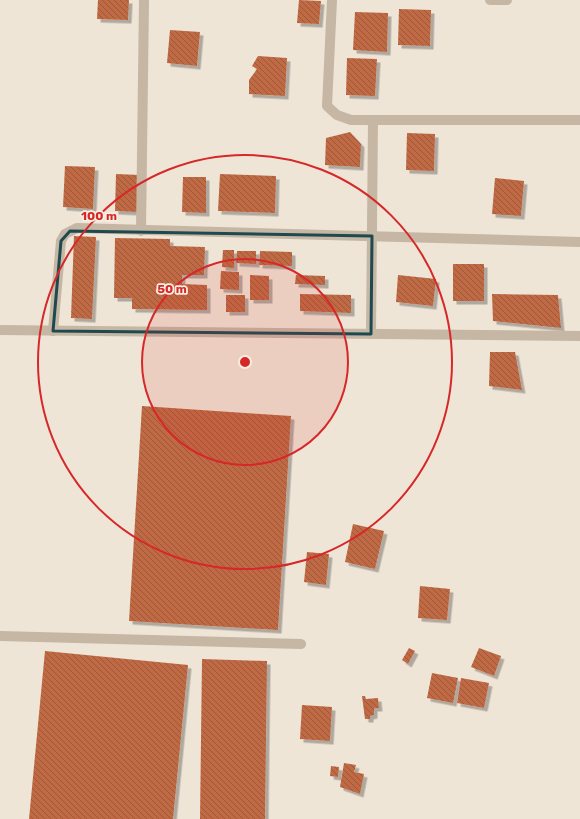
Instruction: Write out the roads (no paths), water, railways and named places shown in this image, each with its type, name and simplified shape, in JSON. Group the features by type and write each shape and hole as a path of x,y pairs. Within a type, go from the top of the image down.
{"street":[{"path":"142,231 144,0"},
{"path":"332,0 327,106 337,115 351,120 580,120"},
{"path":"490,0 507,0"},
{"path":"371,334 373,120"},
{"path":"52,331 61,241 65,234 77,228 580,242"},
{"path":"0,330 580,336"},
{"path":"0,636 301,644"}]}
